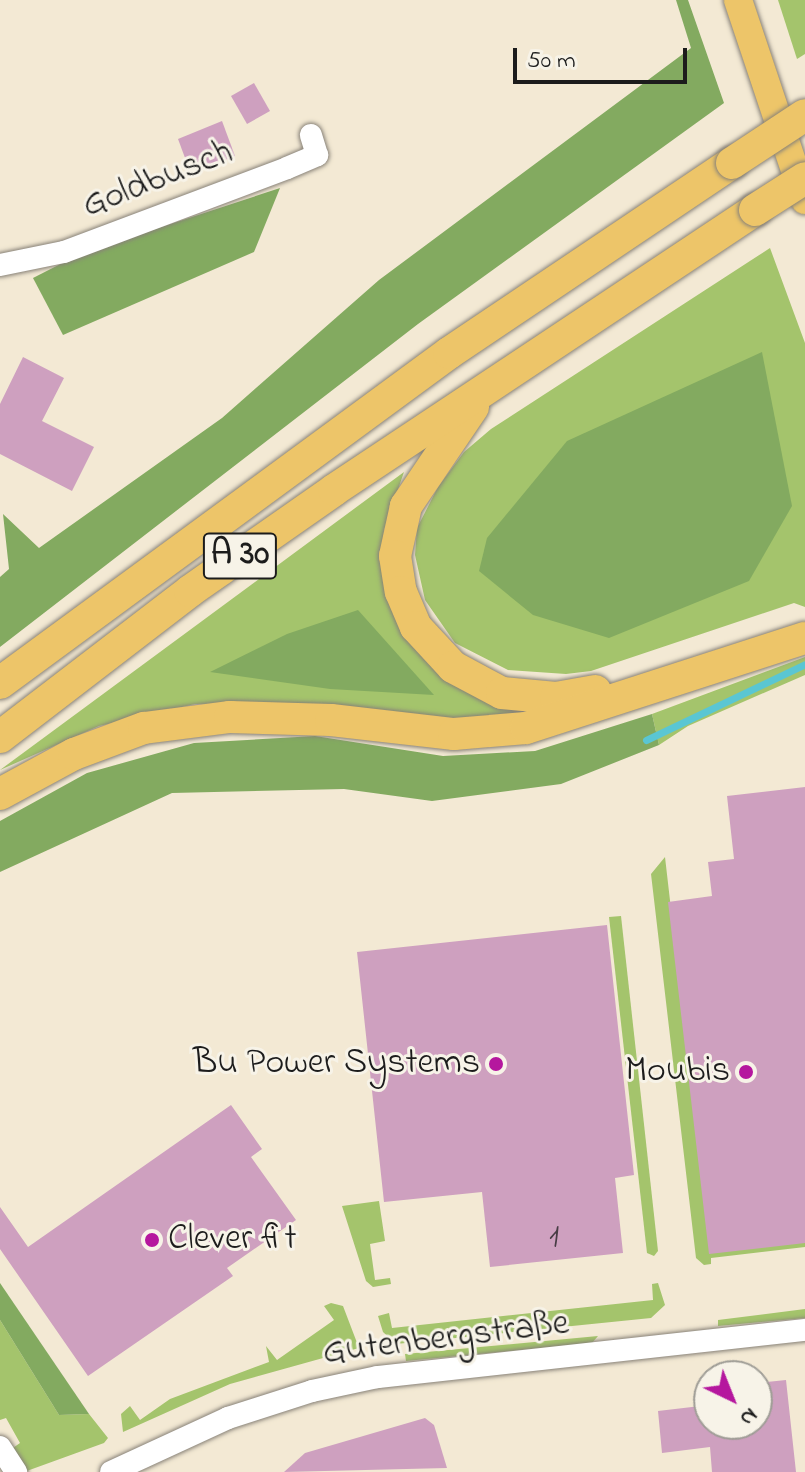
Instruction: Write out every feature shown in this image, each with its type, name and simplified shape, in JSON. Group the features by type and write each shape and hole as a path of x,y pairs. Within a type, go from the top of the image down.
{"highway":[{"name":"A 30","path":"0,683 423,371 805,115"},
{"name":"A 30","path":"0,737 190,591 488,387 805,178"},
{"path":"488,387 406,506 395,556 401,592 416,627 453,667 502,693 556,698 609,688 805,616"},
{"path":"0,794 74,754 144,728 230,717 331,720 454,734 526,728 805,638"}],"main road":[{"path":"738,0 805,200"}],"street":[{"name":"Goldbusch","path":"0,265 64,252 287,168 317,155 311,135"},
{"name":"Gutenbergstraße","path":"111,1472 228,1418 312,1391 378,1377 805,1330"},
{"path":"0,1447 16,1472"}],"green space":[{"path":"676,0 688,0 724,103 418,324 0,647 0,577 9,569 3,514 39,548 222,418 379,280 691,48"},
{"path":"778,0 805,0 805,54 797,59"},
{"path":"280,188 254,252 63,335 33,278 82,253"},
{"path":"770,248 805,343 805,607 794,603 591,671 566,674 508,670 455,643 425,600 415,555 417,528 438,487 464,452 491,429"},
{"path":"762,352 792,506 749,581 609,638 533,615 479,571 487,538 567,441"},
{"path":"404,472 384,530 382,552 449,683 494,704 556,710 466,722 288,703 195,704 99,726 0,770"},
{"path":"358,610 434,695 330,689 210,672 287,634"},
{"path":"805,657 805,675 688,726 659,745 652,714"},
{"path":"652,714 659,745 561,784 432,801 344,789 172,793 0,872 0,821 87,773 194,743 315,736 443,756 535,751"},
{"path":"665,857 710,1248 805,1238 805,1247 711,1258 711,1264 704,1265 696,1258 651,874"},
{"path":"621,916 658,1251 654,1256 647,1253 609,917"},
{"path":"379,1201 385,1241 370,1244 375,1280 390,1278 391,1284 373,1287 366,1281 342,1206"},
{"path":"0,1283 89,1414 59,1415 0,1320"},
{"path":"658,1283 665,1305 651,1318 396,1344 383,1332 378,1316 389,1313 392,1328 653,1300 652,1284"},
{"path":"331,1303 343,1306 359,1348 230,1384 123,1432 121,1414 130,1406 140,1420 170,1399 269,1362 266,1346 277,1360 334,1320 324,1306"},
{"path":"805,1309 805,1318 718,1326 718,1320"},
{"path":"0,1320 59,1415 89,1414 108,1438 104,1443 24,1472 10,1450 20,1443 6,1418 0,1420"},
{"path":"598,1336 592,1343 406,1361 405,1354"}],"building":[{"path":"254,83 270,111 247,124 231,96"},
{"path":"222,121 235,156 191,174 178,139"},
{"path":"23,357 64,378 42,421 94,447 72,491 0,454 0,404"},
{"name":"Moubis","path":"805,787 805,1243 709,1254 668,902 712,896 708,862 734,859 727,796"},
{"name":"Bu Power Systems","path":"607,925 634,1175 615,1178 623,1253 490,1267 482,1192 384,1202 357,952"},
{"name":"Clever fit","path":"231,1105 262,1149 251,1157 296,1220 227,1268 233,1276 88,1376 0,1249 0,1207 28,1247"},
{"path":"786,1380 796,1472 712,1472 710,1447 662,1453 658,1411 693,1407 693,1440 773,1440 773,1381"},
{"path":"425,1418 434,1425 447,1468 284,1472 305,1453"}],"waterway":[{"path":"646,740 805,664"}],"place":[{"name":"Bu Power Systems","path":"496,1064"},
{"name":"Moubis","path":"746,1072"},
{"name":"Clever fit","path":"152,1240"}]}
